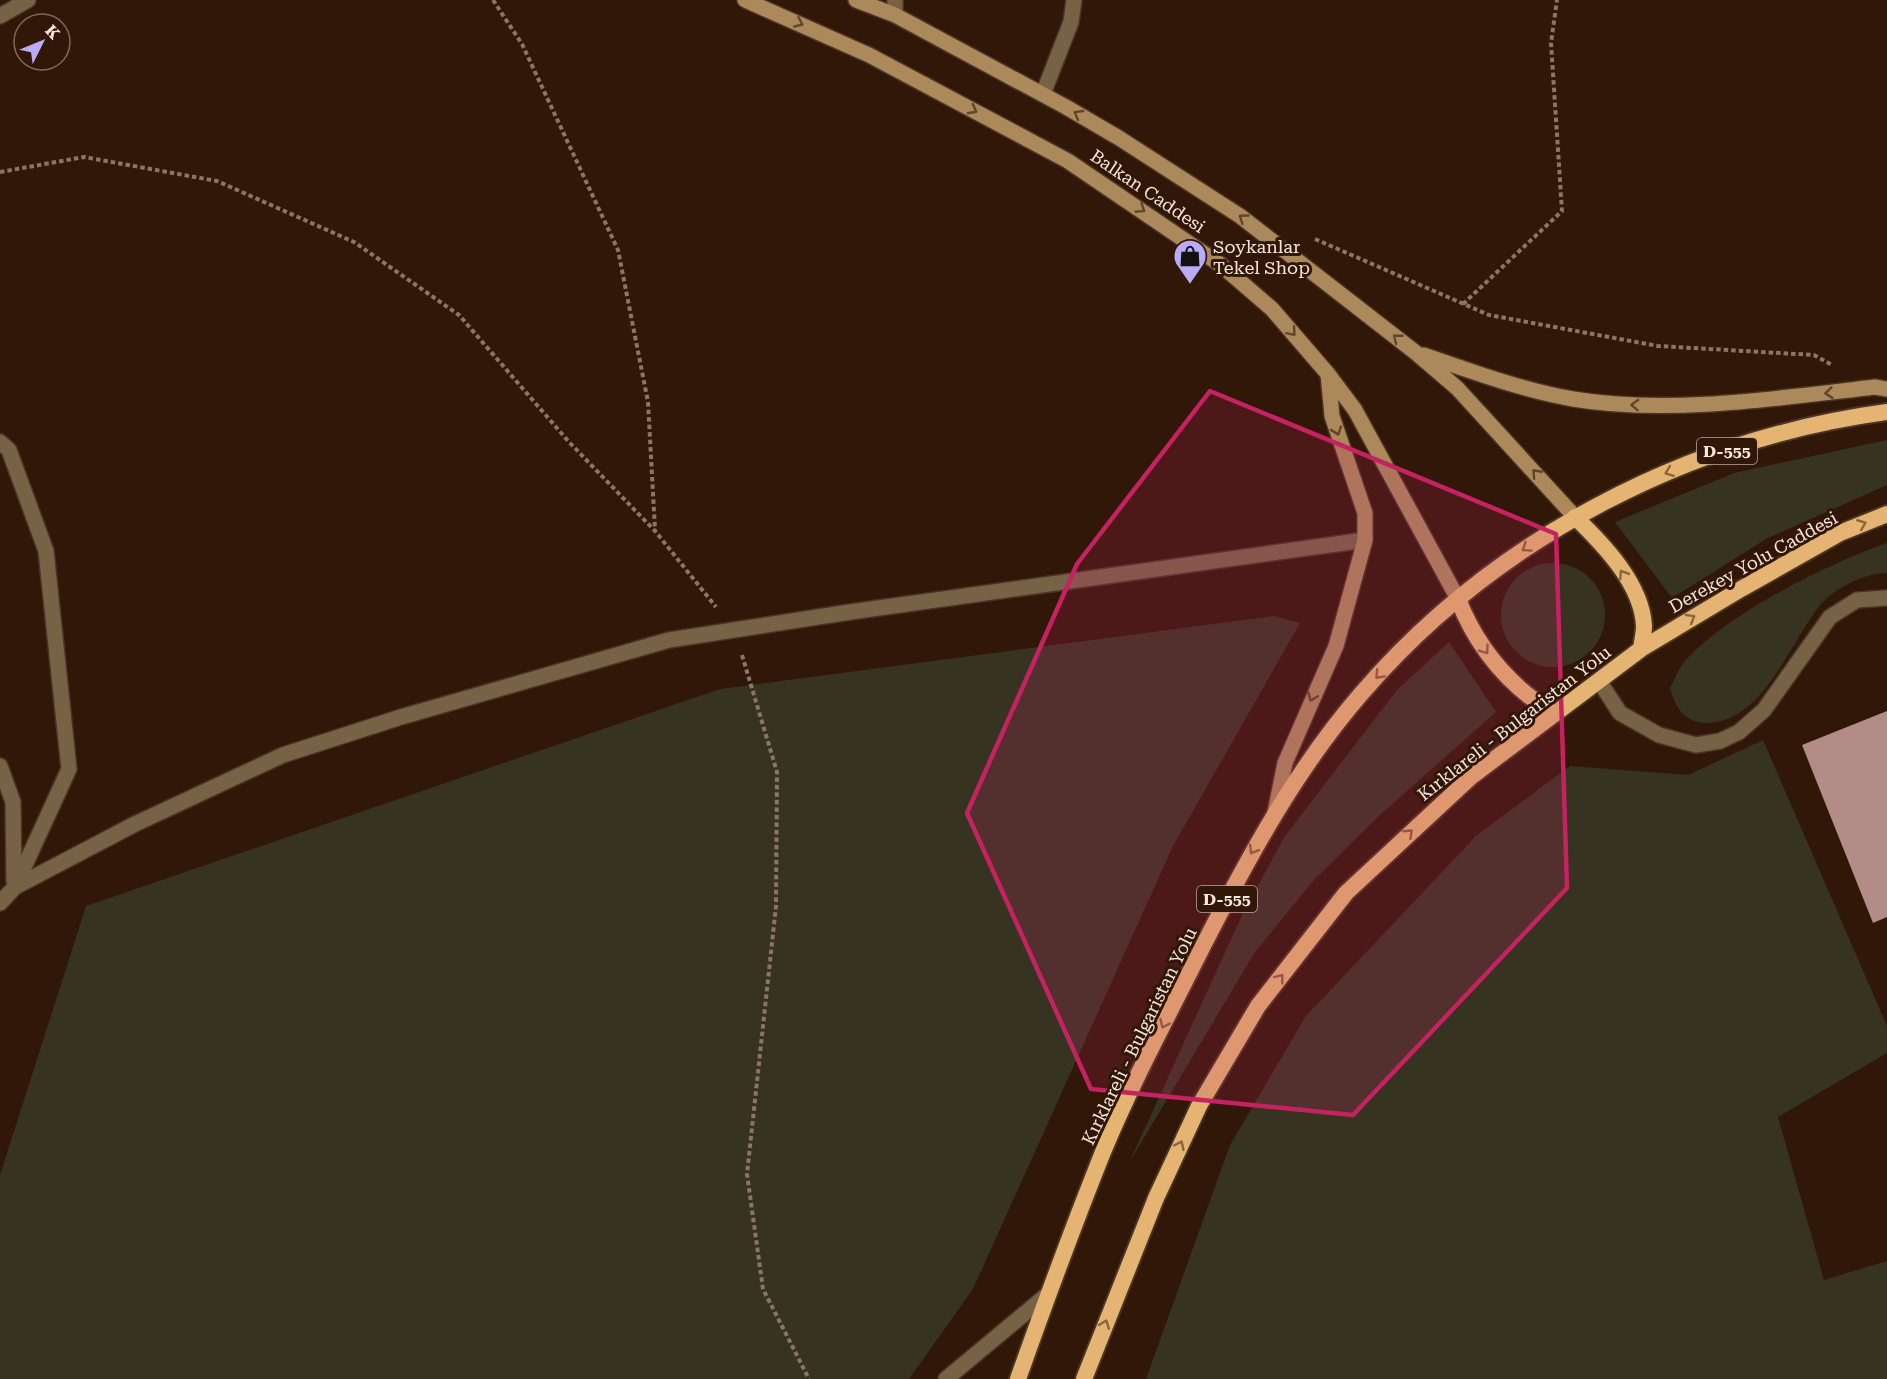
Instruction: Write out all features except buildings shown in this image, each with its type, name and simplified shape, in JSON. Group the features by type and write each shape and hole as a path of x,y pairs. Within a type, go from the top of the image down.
{"highway":[{"name":"D-555","path":"1575,517 1663,474 1766,437 1852,417 1887,412"},
{"name":"Derekey Yolu Caddesi","path":"1641,649 1840,533 1887,514"},
{"name":"Kırklareli - Bulgaristan Yolu","path":"1018,1379 1048,1294 1105,1149 1251,851 1360,695 1458,599 1526,547 1575,517"},
{"path":"1575,517 1619,567 1635,594 1644,625 1641,649"},
{"path":"1458,599 1469,628 1510,681 1553,713"},
{"name":"Kırklareli - Bulgaristan Yolu","path":"1084,1379 1156,1197 1198,1106 1258,1006 1346,893 1472,777 1553,713 1641,649"}],"main road":[{"name":"Balkan Caddesi","path":"745,0 869,55 1068,161 1221,265 1272,309 1328,374 1355,410 1458,599"},
{"name":"Balkan Caddesi","path":"856,0 895,8 1119,138 1240,216 1415,352 1457,388 1575,517"},
{"path":"1415,352 1518,388 1575,399 1634,405 1777,398 1875,387 1887,389"},
{"path":"1274,816 1285,763 1336,646 1365,540 1365,513 1332,416 1328,374"}],"street":[{"path":"0,16 28,0"},
{"path":"1043,94 1071,22 1074,0"},
{"path":"0,442 9,450 46,551 69,769 15,887 0,903"},
{"path":"15,887 135,824 284,755 401,717 669,640 1365,540"},
{"path":"1599,681 1620,713 1659,735 1696,745 1720,741 1739,732 1764,710 1830,617 1857,600 1887,598"},
{"path":"0,766 14,802 15,887"},
{"path":"946,1379 1048,1294"}],"path":[{"path":"494,0 522,44 618,250 648,402 655,531"},
{"path":"1463,304 1562,211 1551,43 1557,0"},
{"path":"0,172 84,157 217,181 354,242 459,315 569,442 655,531 734,630 777,772 776,906 747,1174 763,1289 809,1379"},
{"path":"1305,236 1489,315 1658,346 1814,355 1834,366"}],"highlighted area":[{"path":"1210,391 1556,534 1567,888 1353,1115 1091,1089 967,813 1077,564"}],"shaded area":[{"path":"1887,440 1887,485 1766,539 1672,598 1615,522 1734,473"},
{"path":"1887,543 1887,573 1870,575 1852,582 1822,603 1774,677 1744,710 1726,720 1705,723 1691,720 1682,712 1670,688 1684,663 1704,643 1752,608 1780,592 1837,563"},
{"path":"1553,563 1573,567 1590,578 1601,595 1605,615 1601,635 1590,652 1573,663 1553,667 1533,663 1516,652 1505,635 1501,615 1505,595 1516,578 1533,567"},
{"path":"1273,616 1300,623 1173,846 973,1289 909,1379 0,1379 0,1175 86,906 720,689"},
{"path":"1449,642 1496,712 1380,815 1313,881 1255,952 1129,1163 1243,913 1285,836 1397,690"},
{"path":"1763,740 1887,1026 1887,1053 1778,1117 1824,1280 1887,1261 1887,1379 1146,1379 1230,1145 1306,1016 1477,835 1570,766 1688,775"}],"place":[{"name":"Soykanlar Tekel Shop","path":"1190,285"}]}
